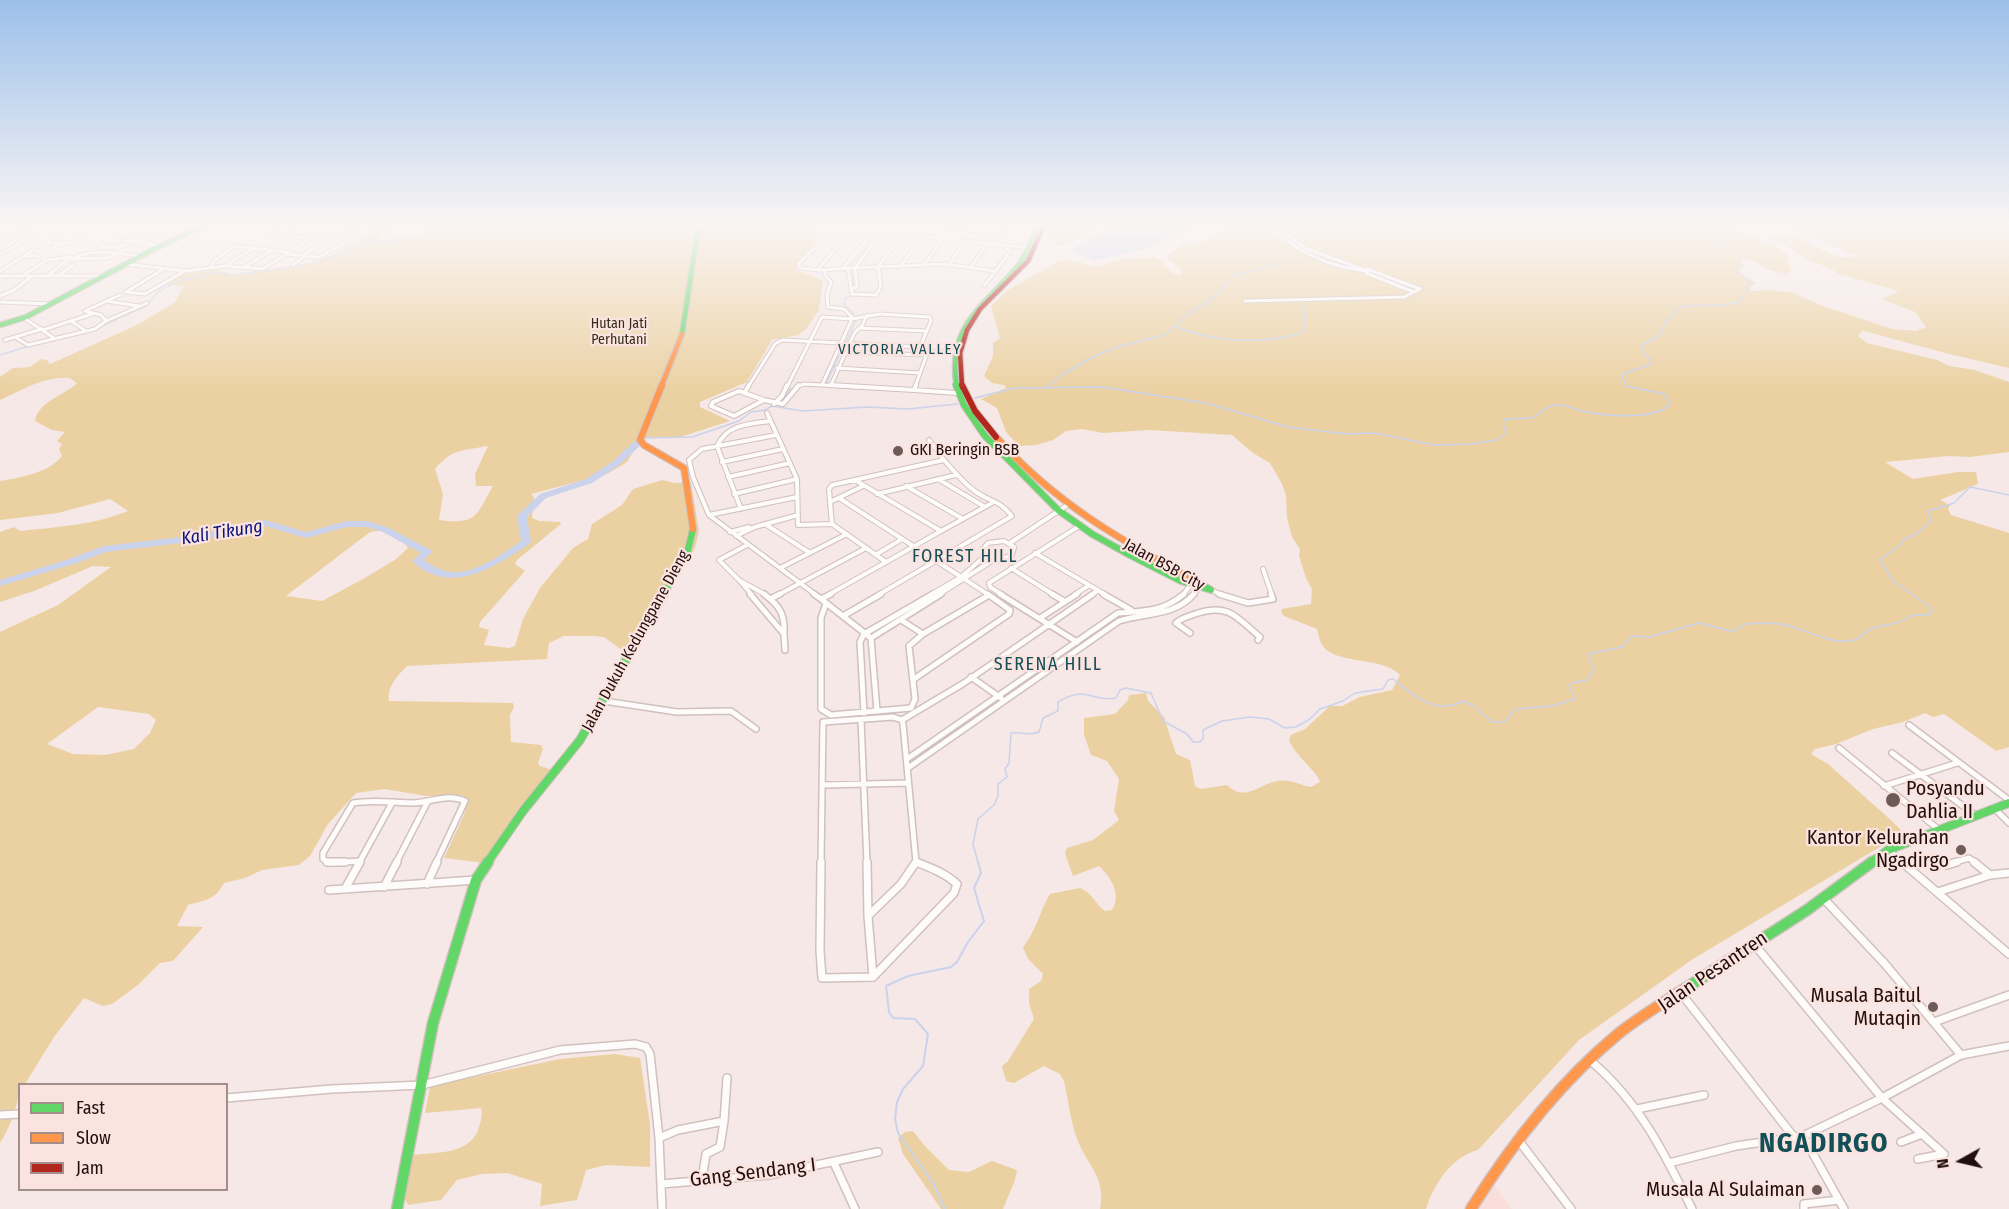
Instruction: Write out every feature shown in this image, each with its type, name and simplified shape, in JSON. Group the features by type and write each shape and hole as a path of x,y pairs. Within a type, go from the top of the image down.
{"street":[{"path":"0,296 26,281"},
{"path":"1,324 24,318 93,281"},
{"path":"143,281 126,292 145,294 167,281"},
{"name":"Jalan Dukuh Kedungpane Dieng","path":"397,1209 433,1023 476,880 523,811 580,740 687,554 693,535 684,468 642,443 681,340 691,281"},
{"path":"830,281 827,296 828,307 844,309 852,318"},
{"path":"849,281 854,295 876,295 880,281"},
{"path":"851,289 857,287 856,281"},
{"path":"990,290 992,281"},
{"name":"Jalan BSB City","path":"1000,281 967,318 959,334 957,393 968,414 984,435 1058,510 1109,543 1192,582"},
{"name":"Jalan BSB City","path":"990,290 1001,281"},
{"path":"1388,281 1414,292"},
{"path":"1245,301 1404,297 1420,289 1400,281"},
{"path":"106,321 95,313 85,311 120,295"},
{"path":"106,301 139,306"},
{"path":"0,302 51,304"},
{"path":"15,337 26,345 98,328 106,321 147,303"},
{"path":"5,340 95,313"},
{"path":"831,385 849,344 867,315"},
{"path":"774,404 782,396 822,317 925,316 932,319 920,347"},
{"path":"24,318 54,338"},
{"path":"822,385 852,318"},
{"path":"71,321 86,331"},
{"path":"859,328 926,332"},
{"path":"745,392 777,342 785,340 920,347 926,353"},
{"path":"845,352 958,352"},
{"name":"Jalan BSB City","path":"958,352 962,388 975,411 1014,459 1066,506 1090,523 1200,587 1211,590"},
{"path":"914,390 926,353"},
{"path":"837,368 920,373"},
{"path":"764,400 734,416 711,406 732,392 745,392 774,404 785,403 798,385 957,393"},
{"path":"767,413 797,479 798,523 801,526 832,524 886,562"},
{"path":"741,509 722,462 717,446 718,439 727,430 770,421"},
{"path":"776,435 696,452 689,460 693,477 709,516 802,582 871,638"},
{"path":"843,616 997,527 1009,519 1012,513 1001,503 992,502 956,475 929,440"},
{"path":"722,462 783,448"},
{"path":"832,524 830,487 944,460"},
{"path":"728,477 789,463"},
{"path":"878,494 956,475"},
{"path":"938,478 985,507"},
{"path":"734,494 797,479"},
{"path":"855,480 941,531"},
{"path":"830,502 863,486"},
{"path":"906,486 963,519"},
{"path":"709,516 797,497"},
{"path":"839,498 1011,610 1009,615 914,679"},
{"path":"821,599 992,502"},
{"path":"1010,543 1066,506"},
{"path":"730,532 798,515"},
{"path":"765,524 810,553"},
{"path":"1081,525 989,583 990,587 1085,646"},
{"path":"736,536 755,526"},
{"path":"997,527 997,540"},
{"path":"782,567 847,534"},
{"path":"877,554 902,539"},
{"path":"871,638 963,578 995,560 1012,555 1015,549 1010,543 997,540 984,547 986,555 995,560"},
{"path":"747,545 719,560 739,580 784,634"},
{"path":"770,599 866,548"},
{"path":"1035,554 1134,614"},
{"path":"963,578 986,555"},
{"path":"1011,568 1064,602"},
{"path":"1211,590 1237,602 1251,603 1273,599 1263,569"},
{"path":"739,580 770,599 783,612 785,650"},
{"path":"908,768 1085,646 1111,625 1134,614 1161,609 1179,600 1192,582"},
{"path":"1040,618 1088,586"},
{"path":"907,759 1118,613 1169,612 1186,603 1200,587"},
{"path":"902,720 971,677 1097,591"},
{"path":"826,603 821,618 821,710 831,715 911,708 915,699 914,679 908,648 923,634 989,595"},
{"path":"1179,600 1186,603"},
{"path":"1223,609 1237,602"},
{"path":"864,712 860,642 864,634 922,604"},
{"path":"1190,633 1176,623 1180,619 1211,609 1223,609 1231,612 1256,632 1260,637 1258,640"},
{"path":"901,620 923,634"},
{"path":"871,638 877,711"},
{"path":"971,677 1005,701"},
{"path":"604,701 677,712 731,711 756,729"},
{"path":"902,720 893,717 823,722 820,951 822,978 873,977 954,892 957,884 938,870 916,862"},
{"path":"861,720 866,785 868,916 873,977"},
{"path":"868,916 901,884 916,862 902,720"},
{"path":"1909,725 2009,802"},
{"path":"1839,748 1938,829"},
{"path":"1892,753 1975,815"},
{"path":"1884,786 1957,763"},
{"path":"823,785 908,783"},
{"path":"359,861 324,862 323,853 353,803 428,801 449,797 465,801 427,884"},
{"path":"384,887 428,801"},
{"path":"345,889 392,802"},
{"name":"Jalan Pesantren","path":"1471,1209 1496,1168 1535,1118 1612,1039 1824,898 1888,850 2009,802"},
{"path":"1994,808 2009,823"},
{"path":"1888,850 2009,954"},
{"path":"1947,865 1969,858 1990,875"},
{"path":"1938,892 1990,875 2009,873"},
{"path":"329,890 476,880"},
{"path":"1824,898 1885,964 1961,1055"},
{"path":"1754,944 1882,1098 1944,1154 1918,1159"},
{"path":"1680,992 1793,1136"},
{"path":"1934,1022 2009,995"},
{"path":"228,1098 332,1089 422,1085 560,1050 635,1044 646,1047 650,1054 659,1138 662,1209"},
{"path":"1669,1163 1736,1146 1803,1136 1882,1098 1961,1055 2009,1046"},
{"path":"1590,1060 1614,1081 1637,1109 1669,1163 1692,1209"},
{"path":"702,1180 706,1154 720,1147 727,1078"},
{"path":"1637,1109 1704,1095"},
{"path":"0,1115 18,1114"},
{"path":"659,1138 678,1130 724,1121"},
{"path":"1901,1142 1922,1134"},
{"path":"1803,1136 1844,1209"},
{"path":"1519,1141 1571,1209"},
{"name":"Gang Sendang I","path":"661,1184 769,1175 878,1152"},
{"path":"834,1163 855,1209"},
{"path":"1804,1209 1804,1204 1839,1200"}],"shaded area":[{"path":"1492,1183 1512,1209 1478,1209"}],"green space":[{"name":"Hutan Jati Perhutani","path":"172,281 823,281 819,310 806,329 798,335 772,340 747,382 700,402 700,407 730,421 680,437 646,438 637,446 627,462 607,474 531,494 534,497 532,518 561,524 518,559 515,564 525,571 480,622 479,627 489,630 484,645 509,648 515,646 523,619 540,588 573,548 588,539 592,524 622,505 633,489 662,480 674,483 691,482 699,531 695,548 632,652 619,648 604,637 564,636 549,643 547,659 407,666 394,682 389,701 513,703 514,707 510,715 511,742 541,745 543,749 538,763 540,766 559,772 526,813 493,864 444,858 464,815 468,801 463,795 426,796 385,789 356,793 328,824 310,856 299,865 262,870 245,878 224,883 213,896 188,905 177,926 203,927 173,961 160,963 138,985 112,1004 103,1006 84,998 54,1037 26,1083 18,1083 18,1099 0,1143 0,632 58,605 111,567 93,566 34,591 0,602 0,532 14,527 20,531 75,525 128,511 110,499 58,513 0,520 0,481 42,471 62,456 59,449 62,444 57,441 65,432 52,430 35,421 41,408 77,383 70,378 52,379 34,384 0,400 0,377 13,368 30,367 41,359 47,360 50,364 137,325 175,302 184,286 165,285","holes":["488,446 475,474 476,486 493,486 479,511 469,519 462,521 439,520 443,494 435,469 453,454","390,529 398,534 408,548 396,559 322,601 286,596 370,532","98,707 149,714 156,720 150,733 134,749 105,755 73,754 47,744"]},
{"path":"1023,281 1754,281 1756,283 1749,288 1751,291 1772,290 1793,293 1820,305 1892,329 1916,331 1926,327 1915,312 1882,299 1899,291 1865,281 2009,281 2009,368 1868,332 1862,331 1858,336 1867,343 1937,360 1949,366 1975,370 2009,382 2009,452 1970,457 1949,456 1885,462 1913,479 1958,472 1976,472 1978,484 1940,500 1950,505 1948,509 1951,515 2009,533 2009,747 1996,751 1944,714 1933,717 1925,713 1815,749 1811,754 1828,764 1893,822 1901,830 1899,837 1693,959 1579,1040 1478,1150 1452,1165 1439,1181 1426,1209 1100,1209 1098,1179 1076,1136 1064,1081 1060,1074 1044,1066 1014,1083 1006,1081 1002,1066 1008,1061 1034,1019 1029,1003 1029,989 1041,981 1043,974 1028,959 1023,947 1032,934 1050,894 1080,888 1105,911 1112,910 1115,904 1114,886 1103,870 1099,866 1073,876 1065,853 1067,848 1093,840 1119,820 1114,811 1119,779 1107,761 1091,755 1084,735 1084,718 1115,714 1128,700 1129,695 1146,693 1148,701 1164,717 1176,754 1190,760 1195,786 1201,789 1227,785 1234,790 1246,792 1271,783 1291,781 1311,787 1320,782 1292,746 1289,740 1291,735 1305,729 1330,706 1342,706 1360,697 1392,690 1400,675 1381,665 1335,655 1321,643 1317,629 1284,616 1281,612 1282,609 1311,604 1312,589 1299,556 1300,549 1292,537 1287,518 1286,495 1270,463 1253,453 1232,435 1149,430 1103,433 1082,429 1066,431 1053,440 1036,445 1019,446 1006,432 997,408 981,399 1006,388 1004,385 992,383 984,376 993,356 993,343 1000,338 991,306 1008,290"},
{"path":"615,1054 640,1058 650,1124 650,1167 606,1165 586,1170 577,1200 540,1206 542,1184 507,1173 482,1174 457,1180 441,1200 408,1205 404,1197 413,1155 452,1150 469,1143 479,1127 482,1113 481,1108 425,1113 430,1086 560,1059"},
{"path":"913,1131 949,1170 969,1172 992,1161 1017,1170 1003,1209 941,1209 903,1154 898,1138 905,1132"}],"waterway":[{"path":"100,327 146,306 159,291 179,281"},
{"path":"852,281 853,287"},
{"path":"1046,388 1063,374 1095,356 1117,347 1165,335 1188,314 1214,297 1228,281"},
{"path":"1046,388 1102,387 1206,403 1288,427 1346,434 1374,433 1434,445 1472,444 1497,440 1506,433 1503,424 1505,419 1532,418 1555,405 1591,413 1634,416 1656,412 1664,408 1670,403 1664,394 1626,386 1622,377 1623,374 1651,364 1651,360 1642,352 1642,345 1660,335 1665,322 1683,306 1725,305 1739,302 1750,285 1749,281"},
{"path":"851,296 845,299 844,304 854,314"},
{"path":"1176,327 1223,339 1273,339 1304,332 1305,305"},
{"path":"847,340 856,320"},
{"path":"0,355 32,345"},
{"path":"827,382 843,347"},
{"path":"781,402 791,388"},
{"path":"975,398 1014,388 1046,388"},
{"path":"644,438 692,437 739,421 751,412 765,410 772,406 803,411 867,407 908,409 957,404"},
{"name":"Kali Tikung","path":"0,583 104,549 197,538 265,523 306,535 347,524 368,524 386,530 427,552 417,561 438,572 461,575 484,568 526,542 522,516 543,496 589,481 615,464 638,443"},
{"path":"978,863 973,844 978,819 994,805 998,796 998,784 1007,777 1005,769 1009,763 1011,733 1039,732 1043,718 1058,711 1058,702 1076,694 1108,699 1116,698 1120,690 1126,688 1151,693 1163,721 1187,734 1193,742 1200,742 1203,739 1203,730 1222,721 1250,717 1269,719 1285,728 1296,727 1310,719 1320,709 1343,701 1355,693 1383,689 1388,680 1393,679 1425,702 1443,706 1462,701 1474,706 1492,722 1504,722 1516,709 1552,706 1575,699 1569,686 1572,683 1587,680 1594,670 1588,654 1622,647 1632,636 1649,637 1699,623 1730,631 1739,629 1744,624 1771,623 1786,625 1833,640 1849,641 1858,639 1873,628 1898,622 1912,615 1928,615 1932,610 1929,606 1893,581 1880,559 1901,545 1903,540 1918,533 1931,520 1928,511 1954,503 1970,487 2009,495"},
{"path":"945,1209 933,1183 898,1133 895,1119 897,1102 903,1089 923,1066 928,1034 915,1019 893,1018 889,1012 886,986 908,976 951,967 957,962 968,942 984,921 974,888 981,873 978,862"}],"traffic: fast":[{"path":"0,325 26,317 93,281"},
{"path":"682,334 690,281"},
{"path":"1004,281 971,316 959,338 955,352 954,370 957,388 973,421 997,450 1044,498 1069,518 1092,534 1181,581 1211,590 1197,582"},
{"path":"397,1209 433,1023 476,880 523,811 580,740 687,554 693,529"},
{"path":"1686,988 1807,910 1888,850 2009,803"}],"traffic: slow":[{"path":"682,334 640,440 644,445 684,468 693,529"},
{"path":"996,437 1018,462 1065,503 1114,536 1197,582"},
{"path":"1471,1209 1517,1141 1571,1079 1620,1033 1686,988"}],"traffic: jam":[{"path":"996,437 975,411 962,388 960,353 967,330 980,309 1008,281"}],"place":[{"name":"GKI Beringin BSB","path":"898,451"},
{"name":"Posyandu Dahlia II","path":"1893,800"},
{"name":"Kantor Kelurahan Ngadirgo","path":"1961,850"},
{"name":"Musala Baitul Mutaqin","path":"1933,1007"},
{"name":"Musala Al Sulaiman","path":"1817,1190"}],"district":[{"name":"VICTORIA VALLEY","path":"900,350"},
{"name":"FOREST HILL","path":"965,557"},
{"name":"SERENA HILL","path":"1048,665"},
{"name":"NGADIRGO","path":"1824,1144"}]}
